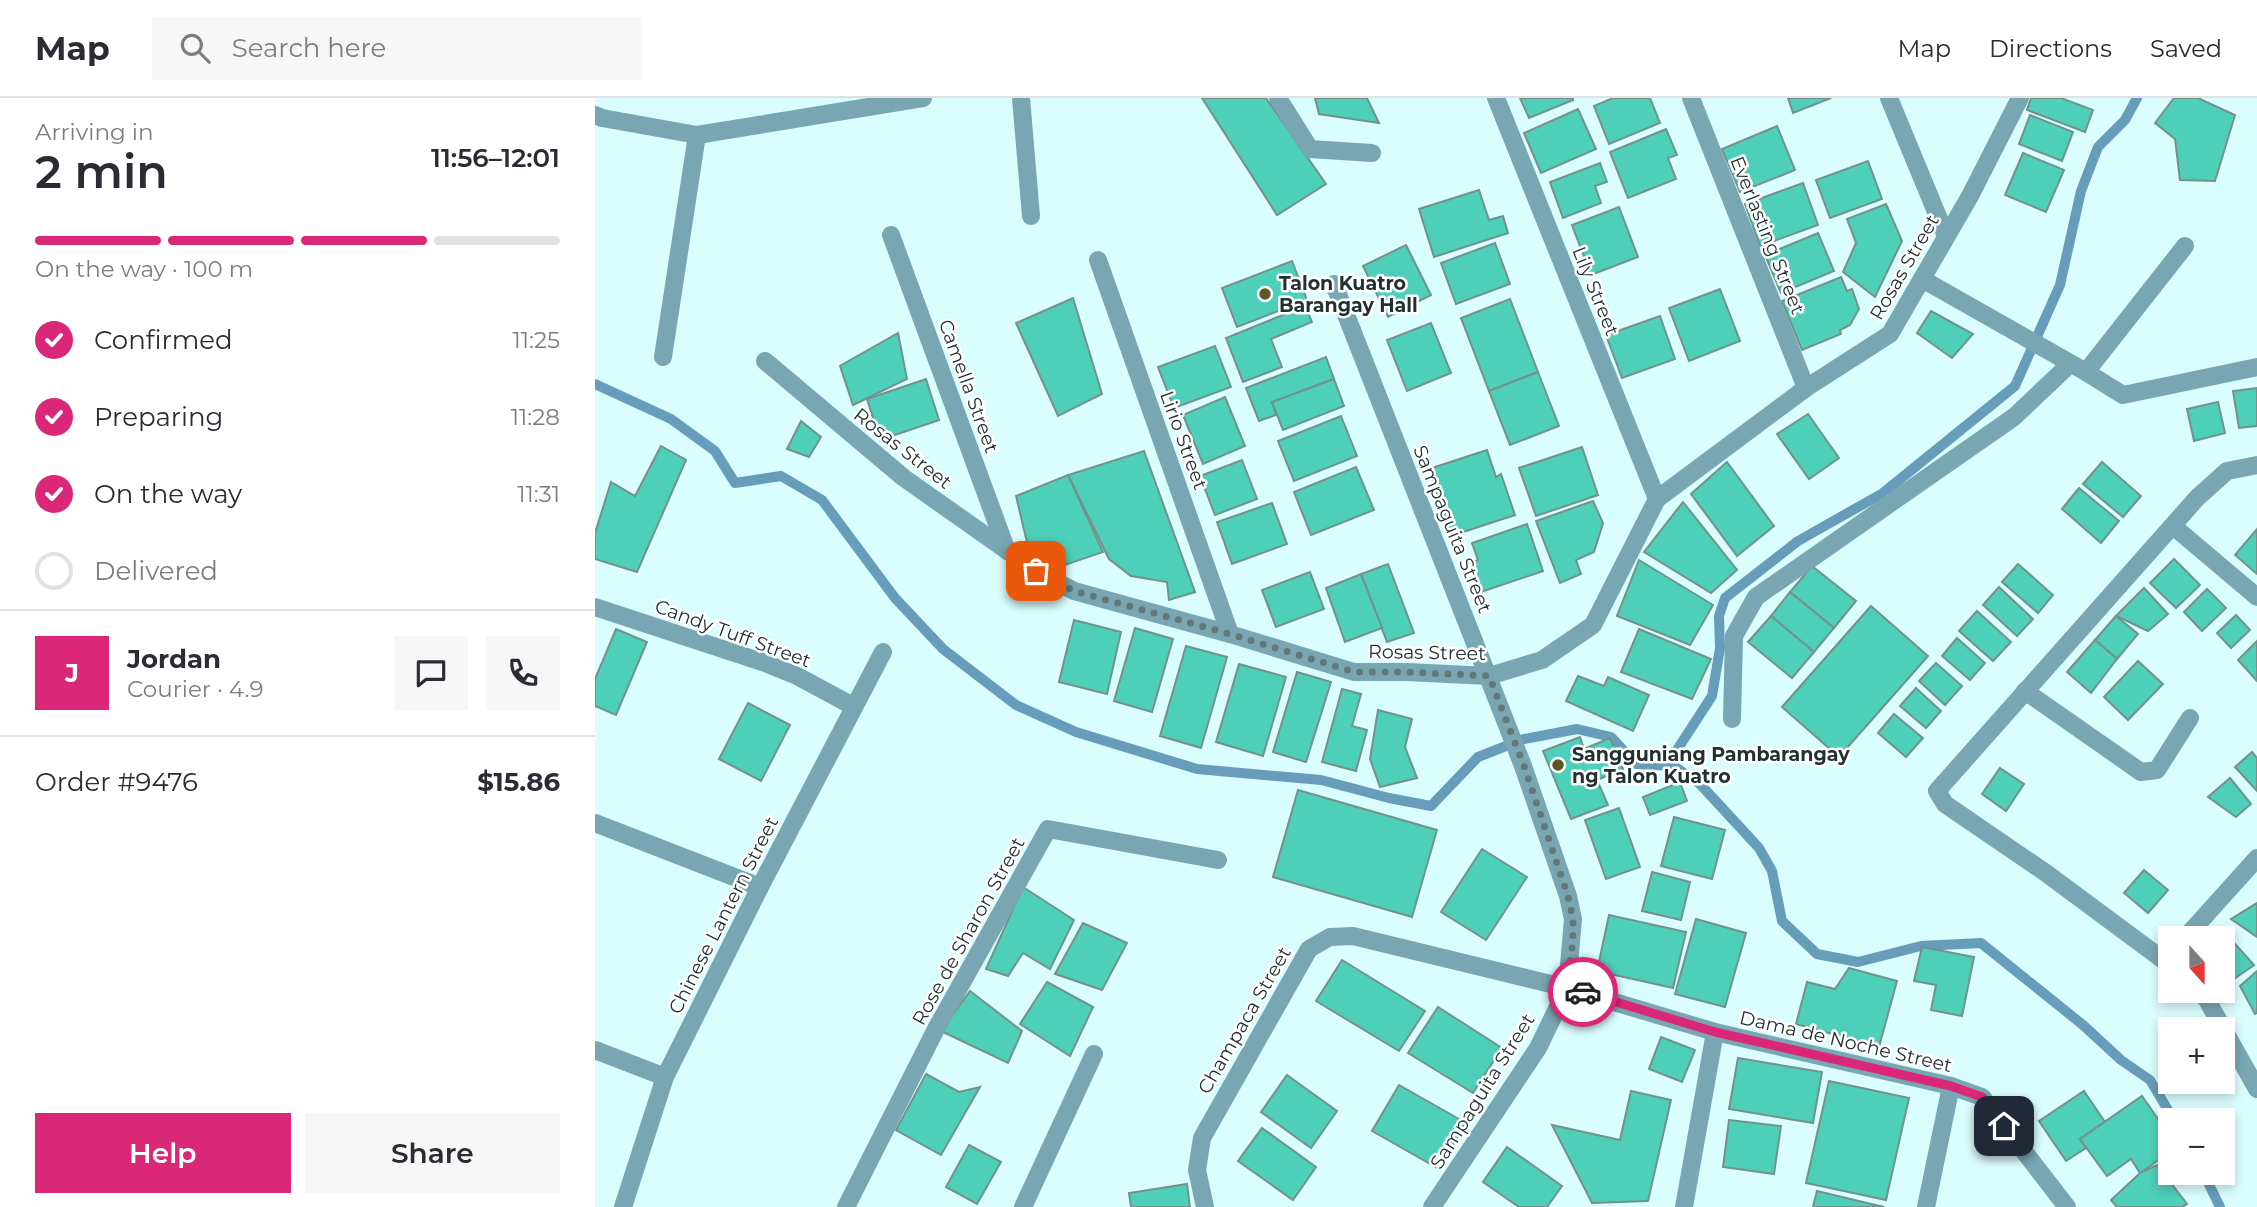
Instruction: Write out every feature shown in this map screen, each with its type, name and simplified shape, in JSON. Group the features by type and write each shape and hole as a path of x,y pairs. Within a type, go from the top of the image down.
{"street":[{"path":"595,115 697,135 923,98"},
{"path":"1021,98 1031,216"},
{"path":"1278,98 1310,149 1373,153"},
{"name":"Lily Street","path":"1496,98 1657,499"},
{"name":"Everlasting Street","path":"1691,98 1805,388"},
{"path":"1889,98 1946,236"},
{"name":"Rosas Street","path":"765,361 904,478 1036,571 1074,591 1354,672 1489,676 1542,660 1593,625 1657,499 1805,388 1890,334 1970,196 2020,98"},
{"path":"663,357 697,135"},
{"name":"Camella Street","path":"891,235 1007,551"},
{"path":"1732,719 1734,636 1756,597 2014,418 2185,246"},
{"name":"Lirio Street","path":"1097,260 1230,634"},
{"path":"1921,279 2123,395 2257,367"},
{"name":"Sampaguita Street","path":"1334,285 1524,766 1570,908 1573,940 1567,988 1538,1048 1432,1207"},
{"path":"2158,954 1944,804 1937,791 2197,498 2227,471 2257,465"},
{"path":"2173,526 2257,597"},
{"name":"Candy Tuff Street","path":"595,607 765,663 797,676 853,706"},
{"name":"Chinese Lantern Street","path":"623,1207 665,1077 760,887 883,652"},
{"path":"2025,691 2141,772 2157,770 2190,718"},
{"path":"595,823 760,887"},
{"name":"Rose de Sharon Street","path":"846,1207 936,1029 1048,829 1218,860"},
{"path":"2196,926 2257,858"},
{"name":"Champaca Street","path":"1205,1207 1197,1170 1202,1138 1309,949 1330,937 1353,936 1567,988"},
{"name":"Dama de Noche Street","path":"1567,988 1715,1032 1951,1086 1982,1097 2067,1207"},
{"path":"2209,1003 2257,1089"},
{"path":"1684,1207 1715,1032"},
{"path":"595,1050 665,1077"},
{"path":"1023,1207 1094,1054"},
{"path":"1926,1207 1951,1086"}],"building":[{"path":"1202,98 1266,98 1326,184 1277,215"},
{"path":"1315,98 1367,98 1379,123 1319,114"},
{"path":"1520,98 1573,98 1573,100 1529,118"},
{"path":"1613,98 1650,98 1660,123 1609,144 1594,106"},
{"path":"1788,98 1831,98 1793,113"},
{"path":"2031,98 2061,98 2093,110 2085,132 2027,110"},
{"path":"2174,98 2198,98 2235,115 2215,181 2180,180 2175,139 2155,123"},
{"path":"1578,109 1596,149 1541,173 1524,133"},
{"path":"2030,115 2073,132 2062,161 2019,144"},
{"path":"1777,126 1795,170 1740,192 1722,149"},
{"path":"1666,129 1677,155 1668,158 1676,179 1628,198 1610,152"},
{"path":"2023,153 2064,170 2046,212 2005,195"},
{"path":"1868,161 1882,199 1830,218 1816,180"},
{"path":"1600,163 1607,182 1595,186 1601,203 1563,218 1550,182"},
{"path":"1803,183 1818,225 1760,246 1745,204"},
{"path":"1479,190 1489,220 1503,216 1508,233 1434,257 1419,209"},
{"path":"1886,204 1902,241 1875,297 1843,272 1856,243 1847,219"},
{"path":"1619,207 1638,257 1591,275 1572,225"},
{"path":"1818,233 1834,271 1781,293 1765,255"},
{"path":"1495,243 1510,284 1456,304 1441,263"},
{"path":"1406,245 1431,295 1388,317 1363,266"},
{"name":"Talon Kuatro Barangay Hall","path":"1292,261 1307,300 1237,327 1222,288"},
{"path":"1841,277 1847,291 1852,289 1859,309 1850,325 1840,330 1841,334 1802,350 1782,301"},
{"path":"1720,289 1740,341 1689,361 1669,308"},
{"path":"1073,298 1102,394 1058,416 1016,323"},
{"path":"1510,299 1538,372 1489,391 1461,318"},
{"path":"1305,306 1312,322 1271,339 1282,367 1243,382 1226,338"},
{"path":"1931,311 1973,334 1952,358 1917,333"},
{"path":"1660,316 1675,359 1622,378 1606,335"},
{"path":"1431,323 1451,373 1407,391 1387,340"},
{"path":"898,333 907,379 853,405 840,366"},
{"path":"1215,346 1231,387 1174,408 1158,367"},
{"path":"1326,357 1334,379 1272,402 1276,415 1259,421 1246,388"},
{"path":"1538,372 1559,426 1510,445 1489,391"},
{"path":"926,379 939,420 880,440 867,399"},
{"path":"1334,379 1344,406 1283,430 1272,402"},
{"path":"2257,388 2257,426 2239,428 2233,391"},
{"path":"1225,397 1245,446 1203,464 1183,415"},
{"path":"2218,402 2225,433 2194,441 2187,409"},
{"path":"1808,414 1839,458 1809,479 1777,434"},
{"path":"1341,416 1357,456 1294,481 1278,441"},
{"path":"801,421 821,437 809,457 787,449"},
{"path":"661,446 686,460 637,572 595,559 595,533 611,482 635,496"},
{"path":"1582,447 1598,495 1536,516 1519,468"},
{"path":"1487,450 1496,477 1501,474 1515,515 1451,536 1429,469"},
{"path":"1144,451 1195,592 1169,600 1167,582 1131,576 1109,559 1068,475"},
{"path":"1242,460 1257,499 1215,515 1200,476"},
{"path":"1727,462 1774,526 1737,556 1691,494"},
{"path":"2102,462 2141,496 2123,517 2083,484"},
{"path":"1356,467 1374,510 1311,535 1294,492"},
{"path":"1068,475 1103,552 1059,567 1030,555 1016,496"},
{"path":"2079,488 2119,521 2101,543 2062,509"},
{"path":"1593,501 1603,523 1594,552 1576,560 1581,574 1560,583 1536,521"},
{"path":"1683,502 1737,570 1711,593 1644,552"},
{"path":"1272,503 1287,544 1232,564 1217,522"},
{"path":"1527,524 1543,571 1478,593 1468,564 1478,560 1472,543"},
{"path":"2257,529 2257,574 2235,555"},
{"path":"2174,559 2200,585 2176,608 2150,583"},
{"path":"1639,560 1713,605 1690,645 1617,616"},
{"path":"1388,564 1414,633 1387,642 1361,574"},
{"path":"2018,564 2053,595 2038,613 2002,582"},
{"path":"1812,566 1856,601 1834,628 1790,592"},
{"path":"1310,572 1324,609 1276,627 1262,590"},
{"path":"1361,574 1382,628 1345,642 1326,588"},
{"path":"1999,587 2033,619 2017,636 1983,605"},
{"path":"2144,588 2168,614 2148,631 2116,616"},
{"path":"2207,589 2226,608 2202,631 2184,612"},
{"path":"1790,592 1834,628 1814,652 1771,616"},
{"path":"1871,606 1928,656 1839,757 1782,707"},
{"path":"1977,611 2011,642 1993,661 1959,631"},
{"path":"2236,615 2250,630 2231,648 2217,633"},
{"path":"1771,616 1814,652 1792,678 1748,642"},
{"path":"2116,616 2138,634 2117,659 2095,640"},
{"path":"1074,620 1121,632 1107,694 1059,682"},
{"path":"1135,628 1173,639 1152,712 1114,701"},
{"path":"616,629 647,642 616,715 595,706 595,679"},
{"path":"1639,629 1711,659 1692,699 1621,672"},
{"path":"1957,638 1985,663 1970,680 1942,656"},
{"path":"2095,640 2117,659 2091,693 2067,672"},
{"path":"2257,641 2257,681 2238,660"},
{"path":"1186,646 1227,657 1201,748 1160,736"},
{"path":"2138,661 2163,684 2128,720 2104,697"},
{"path":"1936,663 1962,686 1945,705 1919,681"},
{"path":"1239,664 1286,677 1263,756 1216,742"},
{"path":"1297,672 1331,682 1306,762 1273,752"},
{"path":"1578,676 1604,686 1608,677 1649,695 1633,731 1566,701"},
{"path":"1916,688 1941,711 1926,728 1900,706"},
{"path":"1342,689 1361,694 1352,726 1367,730 1356,771 1322,762"},
{"path":"748,703 790,725 761,781 719,759"},
{"path":"1378,710 1412,719 1405,747 1417,778 1380,787 1370,759"},
{"path":"1894,714 1923,738 1906,757 1878,733"},
{"path":"1580,737 1584,749 1610,738 1623,769 1597,780 1608,805 1571,819 1543,751"},
{"path":"2252,752 2257,758 2257,791 2235,767"},
{"path":"2000,768 2024,784 2006,811 1982,794"},
{"path":"2230,778 2251,804 2236,817 2208,797"},
{"path":"1680,782 1687,801 1650,815 1643,797"},
{"path":"1298,790 1437,830 1412,917 1273,877"},
{"path":"1619,808 1640,867 1606,879 1585,820"},
{"path":"1674,817 1725,830 1712,879 1661,866"},
{"path":"1482,849 1527,877 1486,940 1441,912"},
{"path":"2144,870 2168,890 2148,913 2124,893"},
{"path":"1652,872 1690,882 1681,920 1642,911"},
{"path":"1023,887 1074,920 1050,969 1023,953 1008,976 986,969"},
{"path":"2257,903 2257,937 2231,919"},
{"path":"1609,915 1686,932 1673,988 1597,971"},
{"path":"1696,919 1746,933 1725,1007 1675,994"},
{"path":"1083,923 1127,943 1102,990 1055,974"},
{"path":"2235,944 2254,965 2235,978"},
{"path":"1922,947 1974,957 1962,1016 1931,1010 1936,985 1914,981"},
{"path":"1342,960 1425,1011 1399,1051 1316,1001"},
{"path":"1849,968 1897,981 1879,1047 1796,1024 1807,982 1835,989"},
{"path":"2257,971 2257,1013 2255,1014 2240,986"},
{"path":"1047,982 1093,1007 1070,1056 1020,1024"},
{"path":"970,991 1022,1031 1008,1063 941,1031"},
{"path":"1438,1007 1502,1048 1473,1093 1408,1053"},
{"path":"1661,1037 1695,1050 1682,1082 1649,1069"},
{"path":"1738,1058 1822,1072 1813,1123 1729,1109"},
{"path":"926,1074 959,1092 980,1087 941,1155 896,1130"},
{"path":"1287,1075 1337,1111 1311,1148 1261,1112"},
{"path":"1829,1081 1909,1098 1886,1200 1806,1183"},
{"path":"1399,1085 1466,1123 1439,1169 1372,1131"},
{"path":"1631,1091 1671,1100 1648,1201 1592,1203 1552,1125 1620,1140"},
{"path":"2084,1091 2105,1122 2080,1139 2086,1148 2066,1161 2039,1121"},
{"path":"2142,1096 2158,1119 2158,1160 2140,1173 2131,1159 2107,1176 2080,1139"},
{"path":"1729,1120 1781,1126 1774,1174 1723,1167"},
{"path":"1262,1128 1316,1167 1293,1200 1238,1161"},
{"path":"969,1145 1001,1162 977,1204 946,1187"},
{"path":"1507,1147 1562,1186 1547,1207 1519,1207 1483,1182"},
{"path":"2157,1165 2158,1185 2172,1185 2187,1204 2182,1207 2117,1207 2111,1200 2140,1173"},
{"path":"1187,1184 1190,1207 1131,1207 1129,1193"},
{"path":"1817,1191 1884,1207 1813,1207"}],"waterway":[{"path":"1674,766 1675,753 1712,696 1720,648 1719,616 1725,598 1798,541 1883,493 2015,386 2060,285 2081,191 2098,147 2125,120 2137,98"},
{"path":"595,384 671,419 715,451 735,483 781,476 822,500 895,598 943,649 1016,705 1076,732 1197,769 1321,780 1431,806 1478,757 1524,739 1577,729 1611,737 1636,764 1674,766 1700,784 1759,848 1772,871 1782,921 1817,954 1858,962 1921,946 1981,943 2083,1025 2121,1060 2150,1080 2167,1108"},
{"path":"2209,1185 2220,1207"}],"way so far":[{"path":"1036,571 1074,591 1354,672 1489,676 1524,766 1568,896 1573,919 1573,940 1567,988 1583,992"}],"place":[{"name":"Talon Kuatro Barangay Hall","path":"1265,294"},
{"name":"Sangguniang Pambarangay ng Talon Kuatro","path":"1558,765"}],"route":[{"path":"1583,992 1715,1032 1951,1086 1982,1097 2004,1126"}]}
